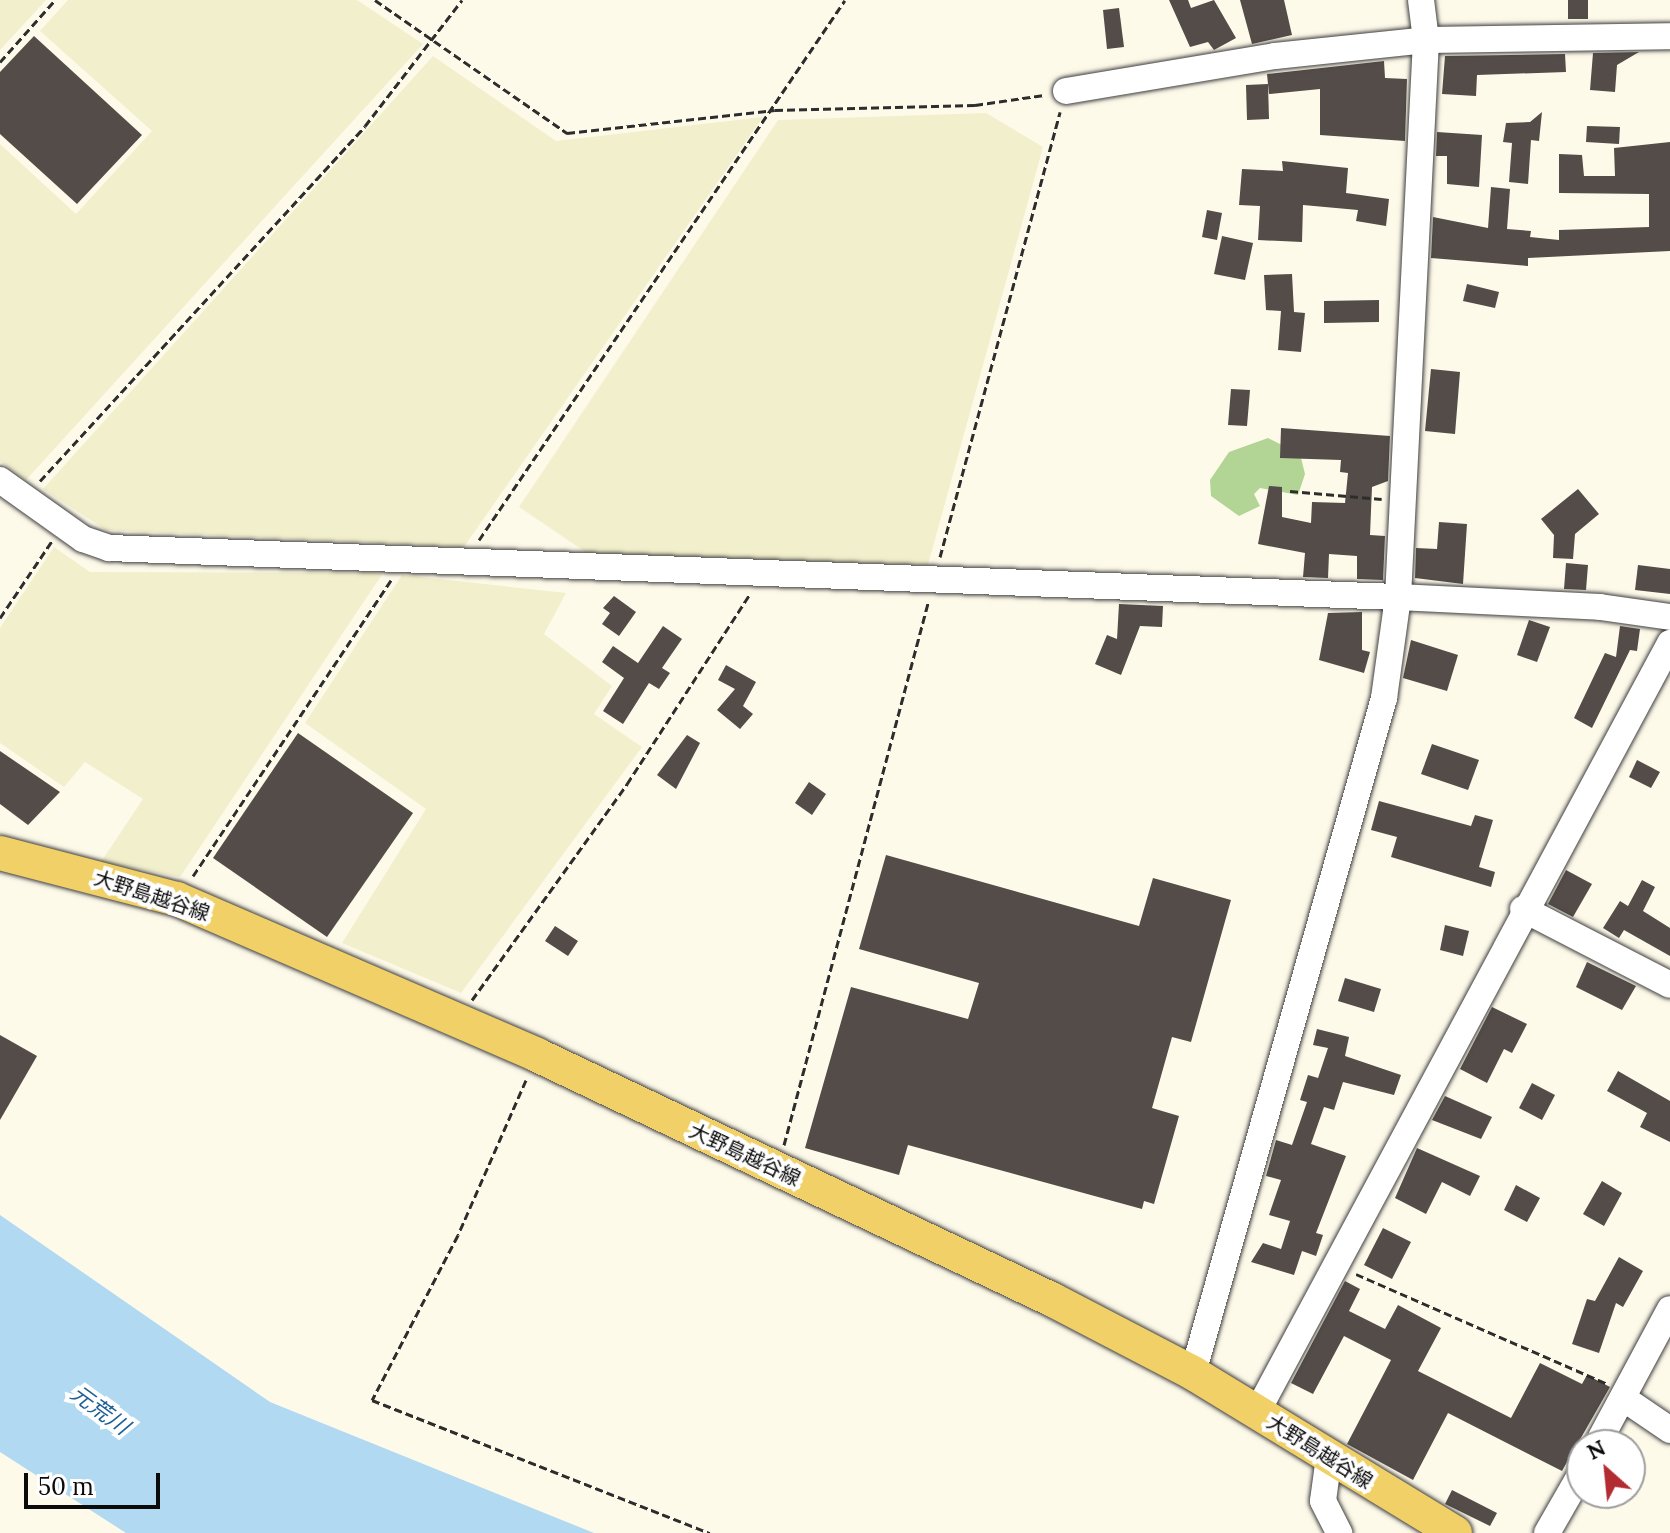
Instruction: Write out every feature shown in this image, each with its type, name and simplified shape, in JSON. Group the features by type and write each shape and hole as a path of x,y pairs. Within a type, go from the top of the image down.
{"main road":[{"name":"大野島越谷線","path":"0,853 177,899 537,1055 1193,1373 1455,1533"}],"street":[{"path":"1193,1373 1384,698 1398,597 1426,40 1421,0"},
{"path":"1066,91 1275,56 1426,40 1670,36"},
{"path":"0,480 62,526 109,548 404,560 466,559 1398,597 1600,607 1670,617"},
{"path":"1257,1412 1523,909 1670,643"},
{"path":"1523,909 1670,985"},
{"path":"1606,1429 1670,1309"},
{"path":"1625,1395 1670,1430"},
{"path":"1329,1457 1323,1501 1339,1533"},
{"path":"1547,1533 1566,1500"}],"path":[{"path":"0,62 55,0"},
{"path":"375,0 567,133 775,110 975,105 1066,91 778,1170"},
{"path":"24,498 365,126 462,0"},
{"path":"466,559 775,110 845,0"},
{"path":"1290,491 1402,500"},
{"path":"0,618 62,526"},
{"path":"177,899 404,560"},
{"path":"458,1020 627,784 764,573"},
{"path":"537,1055 458,1235 372,1400 710,1533"},
{"path":"1335,1264 1625,1395"}],"shaded area":[{"path":"0,0 46,0 0,50"},
{"path":"68,0 357,0 423,44 26,480 0,461 0,144 76,214 152,131 40,31"},
{"path":"433,56 556,141 763,117 464,547 106,530 43,489"},
{"path":"986,113 1043,147 928,565 587,553 519,507 778,120"},
{"path":"54,547 90,572 383,573 180,877 101,862 143,799 85,762 64,787 0,743 0,628"},
{"path":"402,575 566,593 544,634 612,686 594,714 642,747 461,993 342,943 426,809 305,723"}],"green space":[{"path":"1268,438 1300,454 1305,474 1298,495 1260,488 1254,494 1260,506 1239,516 1211,496 1210,480 1229,452"}],"water":[{"name":"元荒川","path":"0,1215 270,1402 594,1533 126,1533 0,1452"}],"building":[{"path":"1169,0 1188,0 1191,8 1214,0 1236,38 1214,50 1208,42 1190,47"},
{"path":"1240,0 1284,0 1292,35 1252,44"},
{"path":"1568,0 1588,0 1588,19 1568,19"},
{"path":"1119,8 1124,47 1107,49 1103,10"},
{"path":"34,36 142,135 77,204 0,134 0,72"},
{"path":"1639,52 1617,65 1615,92 1590,90 1593,53"},
{"path":"1565,54 1566,72 1477,75 1476,96 1442,94 1445,56"},
{"path":"1384,61 1385,78 1407,79 1405,141 1320,135 1320,89 1269,94 1267,74"},
{"path":"1268,84 1269,119 1247,120 1246,85"},
{"path":"1542,112 1539,141 1531,140 1528,184 1509,182 1512,143 1503,142 1506,123 1530,122"},
{"path":"1587,126 1620,127 1619,144 1586,142"},
{"path":"1437,132 1482,135 1479,187 1447,184 1447,156 1436,156"},
{"path":"1670,142 1670,251 1528,258 1528,266 1431,258 1433,217 1488,228 1491,187 1510,189 1507,229 1531,231 1530,237 1559,240 1559,230 1649,227 1649,194 1559,193 1559,154 1582,155 1584,176 1615,176 1614,148"},
{"path":"1282,161 1348,168 1346,193 1389,199 1386,226 1356,221 1358,210 1303,205 1302,242 1258,240 1260,206 1239,205 1242,169 1283,171"},
{"path":"1207,210 1222,213 1217,240 1202,237"},
{"path":"1222,236 1253,243 1245,280 1214,274"},
{"path":"1292,274 1294,312 1305,313 1301,352 1278,350 1281,311 1266,310 1264,275"},
{"path":"1467,284 1499,292 1495,308 1463,301"},
{"path":"1379,300 1379,322 1324,323 1324,301"},
{"path":"1431,369 1460,372 1455,434 1425,431"},
{"path":"1231,389 1250,390 1247,426 1228,425"},
{"path":"1281,428 1390,436 1388,481 1372,487 1370,535 1385,536 1383,580 1357,579 1357,556 1329,554 1328,578 1303,577 1305,553 1258,544 1269,486 1282,487 1282,517 1311,523 1312,502 1345,503 1348,473 1340,472 1341,460 1280,458"},
{"path":"1578,489 1599,514 1575,534 1573,559 1553,558 1554,535 1541,519"},
{"path":"1439,522 1467,524 1463,584 1415,578 1416,548 1437,549"},
{"path":"1566,563 1588,565 1586,590 1564,589"},
{"path":"1638,565 1670,569 1670,594 1635,590"},
{"path":"614,596 636,612 619,636 602,624 610,613 603,608"},
{"path":"1119,604 1163,606 1162,627 1140,626 1121,675 1095,664 1107,635 1117,639"},
{"path":"1362,612 1362,650 1370,652 1364,673 1319,660 1328,613"},
{"path":"1529,620 1550,627 1537,662 1517,655"},
{"path":"663,626 682,639 662,668 670,673 659,689 649,683 623,724 603,711 624,678 602,662 613,646 638,663"},
{"path":"1620,626 1640,629 1637,651 1630,650 1592,728 1574,718 1605,653 1616,657"},
{"path":"1411,640 1458,655 1447,691 1403,678"},
{"path":"726,665 756,682 743,706 753,714 740,729 717,710 735,689 718,680"},
{"path":"298,733 413,813 327,937 213,858"},
{"path":"687,735 700,743 676,789 657,775"},
{"path":"1432,744 1479,760 1468,790 1421,774"},
{"path":"0,751 60,792 28,825 0,804"},
{"path":"1637,760 1660,772 1651,788 1629,777"},
{"path":"809,782 826,794 812,815 795,803"},
{"path":"1379,801 1471,826 1475,815 1493,820 1479,867 1495,872 1491,887 1391,857 1397,837 1371,830"},
{"path":"886,855 1139,926 1153,878 1231,900 1191,1042 1172,1037 1152,1108 1179,1116 1154,1204 1144,1201 1142,1209 908,1145 899,1175 805,1148 851,987 968,1019 979,983 859,949"},
{"path":"1566,870 1592,884 1573,917 1548,904"},
{"path":"1642,880 1655,887 1643,911 1670,928 1670,956 1624,930 1619,938 1603,928 1620,901 1628,906"},
{"path":"1445,925 1469,931 1463,956 1440,950"},
{"path":"555,926 578,941 568,956 545,941"},
{"path":"1587,962 1636,986 1622,1010 1576,987"},
{"path":"1345,978 1381,989 1374,1012 1338,1001"},
{"path":"1492,1007 1527,1024 1512,1053 1504,1049 1487,1083 1460,1069"},
{"path":"1317,1029 1349,1037 1345,1056 1401,1075 1394,1095 1343,1082 1334,1110 1324,1107 1311,1144 1346,1156 1316,1233 1323,1235 1316,1256 1302,1251 1294,1275 1251,1262 1263,1243 1281,1249 1290,1221 1269,1215 1281,1180 1266,1176 1276,1140 1292,1145 1307,1102 1300,1100 1308,1075 1318,1078 1328,1048 1313,1045"},
{"path":"0,1035 37,1056 0,1120"},
{"path":"1618,1071 1670,1101 1670,1142 1640,1127 1647,1113 1607,1091"},
{"path":"1532,1083 1555,1095 1542,1120 1519,1108"},
{"path":"1445,1096 1492,1117 1481,1139 1432,1120"},
{"path":"1417,1148 1480,1176 1470,1196 1442,1182 1426,1214 1395,1198"},
{"path":"1602,1181 1622,1193 1604,1226 1583,1214"},
{"path":"1516,1185 1540,1198 1527,1222 1504,1210"},
{"path":"1383,1228 1411,1242 1392,1279 1364,1265"},
{"path":"1619,1257 1643,1271 1623,1307 1616,1303 1599,1353 1572,1344 1587,1299 1595,1301"},
{"path":"1345,1281 1360,1289 1349,1311 1385,1329 1398,1305 1441,1328 1418,1371 1511,1418 1540,1363 1582,1384 1587,1375 1610,1387 1586,1429 1566,1429 1566,1464 1562,1471 1448,1413 1413,1480 1347,1444 1391,1360 1344,1336 1313,1394 1291,1383"},
{"path":"1452,1490 1497,1513 1490,1526 1445,1504"}]}
